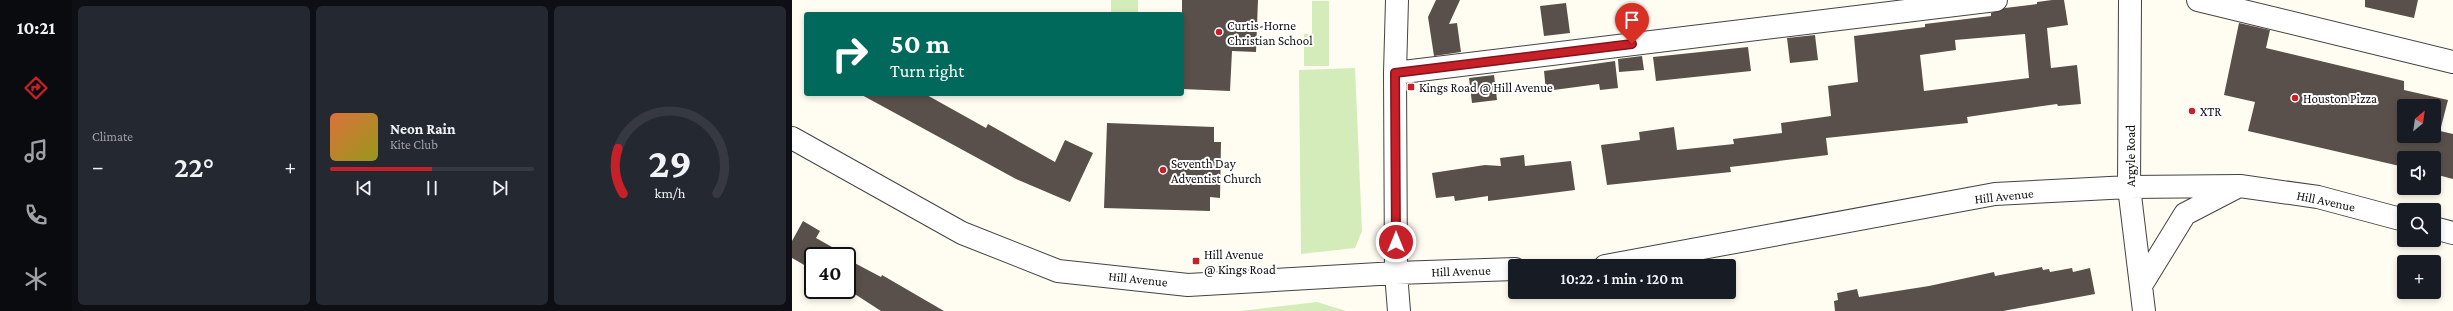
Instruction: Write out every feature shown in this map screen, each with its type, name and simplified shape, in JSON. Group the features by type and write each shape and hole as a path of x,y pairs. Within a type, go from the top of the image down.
{"street":[{"path":"1397,0 1395,73 1396,273 1400,311"},
{"path":"1395,73 1996,0"},
{"name":"Argyle Road","path":"2130,0 2129,187 2142,284 2144,311"},
{"path":"2198,0 2453,62"},
{"name":"Hill Avenue","path":"792,138 962,233 1058,271 1188,285 1396,273 1508,269"},
{"path":"2142,284 2185,214 2240,186"},
{"name":"Hill Avenue","path":"1643,259 1995,194 2129,187 2240,186 2318,197 2397,218"},
{"path":"2441,230 2453,233"}],"green space":[{"path":"1111,0 1138,0 1138,12 1111,12"},
{"path":"1312,1 1329,1 1329,66 1304,66 1304,34 1312,34"},
{"path":"1355,68 1362,231 1355,248 1301,254 1299,70"},
{"path":"1317,302 1346,311 1240,311"}],"building":[{"name":"Curtis-Horne Christian School","path":"1182,0 1258,0 1256,52 1232,51 1230,91 1184,89 1184,12 1182,12"},
{"path":"1436,0 1460,0 1449,24 1457,23 1461,52 1434,56 1428,17"},
{"path":"2064,0 2068,25 2047,28 2051,68 2077,65 2081,104 2058,106 2057,104 1967,117 1968,123 1826,138 1828,155 1730,167 1731,172 1607,185 1601,145 1640,140 1639,132 1674,127 1677,150 1734,144 1733,139 1782,133 1781,123 1831,116 1828,86 1858,82 1854,36 1925,27 1925,24 1991,16 1991,13 2005,8 2037,4 2037,2","holes":["2025,34 2029,78 1924,91 1920,55 1956,50 1955,40"]},
{"path":"2365,0 2418,0 2414,18 2365,7"},
{"path":"1566,3 1570,33 1544,36 1540,6"},
{"path":"2239,23 2270,30 2266,48 2404,81 2404,90 2448,100 2441,127 2441,99 2397,99 2397,143 2441,143 2441,131 2453,134 2453,179 2441,176 2441,151 2397,151 2397,165 2248,131 2255,102 2224,95"},
{"path":"1815,35 1818,60 1790,63 1787,38"},
{"path":"1748,47 1751,71 1656,81 1653,57"},
{"path":"1642,56 1644,70 1619,72 1618,59"},
{"path":"1615,61 1618,88 1600,90 1599,84 1546,91 1544,71"},
{"path":"1494,75 1497,100 1472,103 1469,78"},
{"path":"864,96 929,96 986,128 988,124 1055,162 1065,140 1093,153 1070,202 1016,179"},
{"name":"Seventh Day Adventist Church","path":"1107,123 1214,127 1214,142 1221,142 1220,198 1210,197 1210,211 1104,208"},
{"path":"1524,155 1525,166 1571,161 1575,190 1488,201 1488,196 1455,201 1454,196 1436,198 1432,173 1485,165 1501,166 1500,158"},
{"path":"803,221 820,231 816,238 832,247 804,247 804,265 792,258 792,241"},
{"path":"856,264 881,277 882,275 944,311 881,311 856,295"},
{"path":"2042,267 2043,270 2049,269 2050,272 2072,268 2073,272 2090,268 2095,294 2003,311 1835,311 1834,301 1838,300 1837,293 1857,289 1859,297 1929,286 1994,272 1995,276"}],"place":[{"name":"Curtis-Horne Christian School","path":"1219,32"},
{"name":"Kings Road @ Hill Avenue","path":"1411,87"},
{"name":"Houston Pizza","path":"2295,98"},
{"name":"XTR","path":"2192,111"},
{"name":"Seventh Day Adventist Church","path":"1163,170"},
{"name":"Hill Avenue @ Kings Road","path":"1196,261"}],"route":[{"path":"1396,242 1395,73 1632,44"}]}
